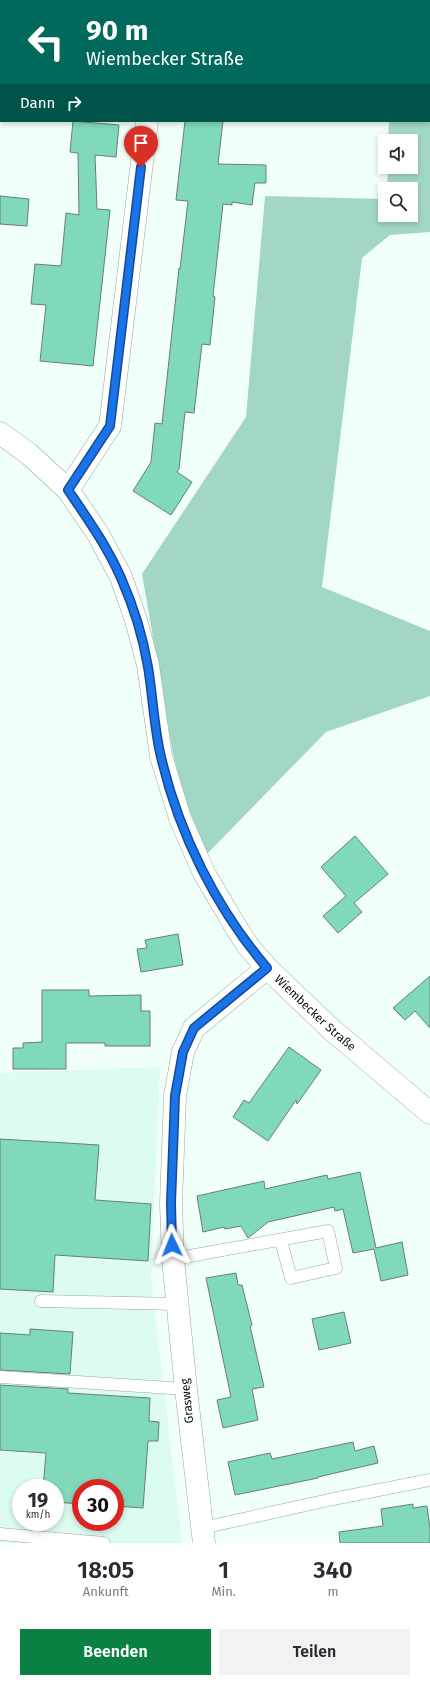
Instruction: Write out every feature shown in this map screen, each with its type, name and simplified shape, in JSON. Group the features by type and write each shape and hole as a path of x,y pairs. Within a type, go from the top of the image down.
{"street":[{"path":"68,490 110,426 147,122"},
{"name":"Wiembecker Straße","path":"0,433 29,454 68,490 98,534 121,577 136,620 148,666 161,756 180,818 192,848 208,881 234,924 248,946 267,968 332,1029 430,1113"},
{"name":"Grasweg","path":"201,1539 173,1259 171,1203 175,1096 183,1052 194,1028 267,968"}],"lane":[{"path":"173,1259 281,1241 328,1231 336,1268 291,1278 281,1241"},
{"path":"41,1301 177,1304"},
{"path":"0,1377 186,1389"},
{"path":"201,1539 333,1499 430,1480"},
{"path":"0,1534 104,1543"}],"shaded area":[{"path":"389,122 430,122 430,232 390,235 362,258 322,587 430,631 430,696 326,732 205,856 186,805 173,754 142,574 246,417 265,196 378,199 378,222 418,222 418,182 387,182 388,174 418,174 418,134 388,134"},
{"path":"160,1067 151,1278 182,1543 0,1543 0,1073"}],"building":[{"path":"73,122 119,125 116,157 95,155 97,209 110,210 93,366 40,361 46,305 31,304 35,264 61,266 66,213 79,215 78,153 70,152"},
{"path":"185,122 223,122 218,164 266,165 266,183 255,183 252,205 232,202 232,205 223,204 213,296 215,297 210,345 202,344 194,413 185,412 179,469 177,472 192,482 171,515 133,491 151,462 155,423 162,424 188,201 176,200"},
{"path":"0,196 29,199 27,226 0,224"},
{"path":"355,836 388,874 354,903 362,912 338,933 323,916 346,896 321,867"},
{"path":"178,934 183,965 141,972 137,949 147,948 145,940"},
{"path":"430,976 430,1028 415,1011 405,1020 393,1008"},
{"path":"42,990 89,990 89,996 141,995 141,1011 150,1011 150,1046 105,1046 105,1043 66,1043 66,1069 13,1069 13,1048 23,1048 23,1043 42,1042"},
{"path":"289,1047 321,1070 297,1104 296,1100 268,1141 233,1117 244,1100 249,1103"},
{"path":"0,1139 99,1145 95,1200 151,1204 148,1261 55,1255 53,1292 0,1289"},
{"path":"360,1172 376,1248 402,1242 408,1275 381,1281 374,1249 353,1253 343,1209 335,1211 334,1207 268,1222 248,1238 241,1226 225,1229 224,1227 203,1232 197,1196 264,1181 265,1189 327,1175 328,1179"},
{"path":"236,1273 238,1285 242,1285 252,1325 250,1326 264,1387 252,1389 258,1420 223,1428 217,1400 231,1397 206,1278"},
{"path":"344,1312 351,1343 319,1350 312,1319"},
{"path":"30,1329 73,1332 70,1374 0,1370 0,1333 30,1335"},
{"path":"0,1385 68,1389 68,1393 150,1398 149,1421 159,1422 158,1441 148,1441 143,1508 124,1507 124,1479 72,1479 72,1503 64,1503 64,1479 44,1479 46,1453 0,1450"},
{"path":"353,1442 355,1451 374,1446 378,1463 318,1478 235,1495 228,1462 270,1453 272,1459"},
{"path":"413,1504 413,1508 427,1506 430,1528 430,1543 340,1543 339,1532 383,1526 381,1509"}],"route":[{"path":"141,167 110,426 68,490 98,534 121,577 136,620 148,666 161,756 180,818 192,848 208,881 234,924 248,946 267,968 194,1028 183,1052 175,1096 171,1203 172,1245"}]}
